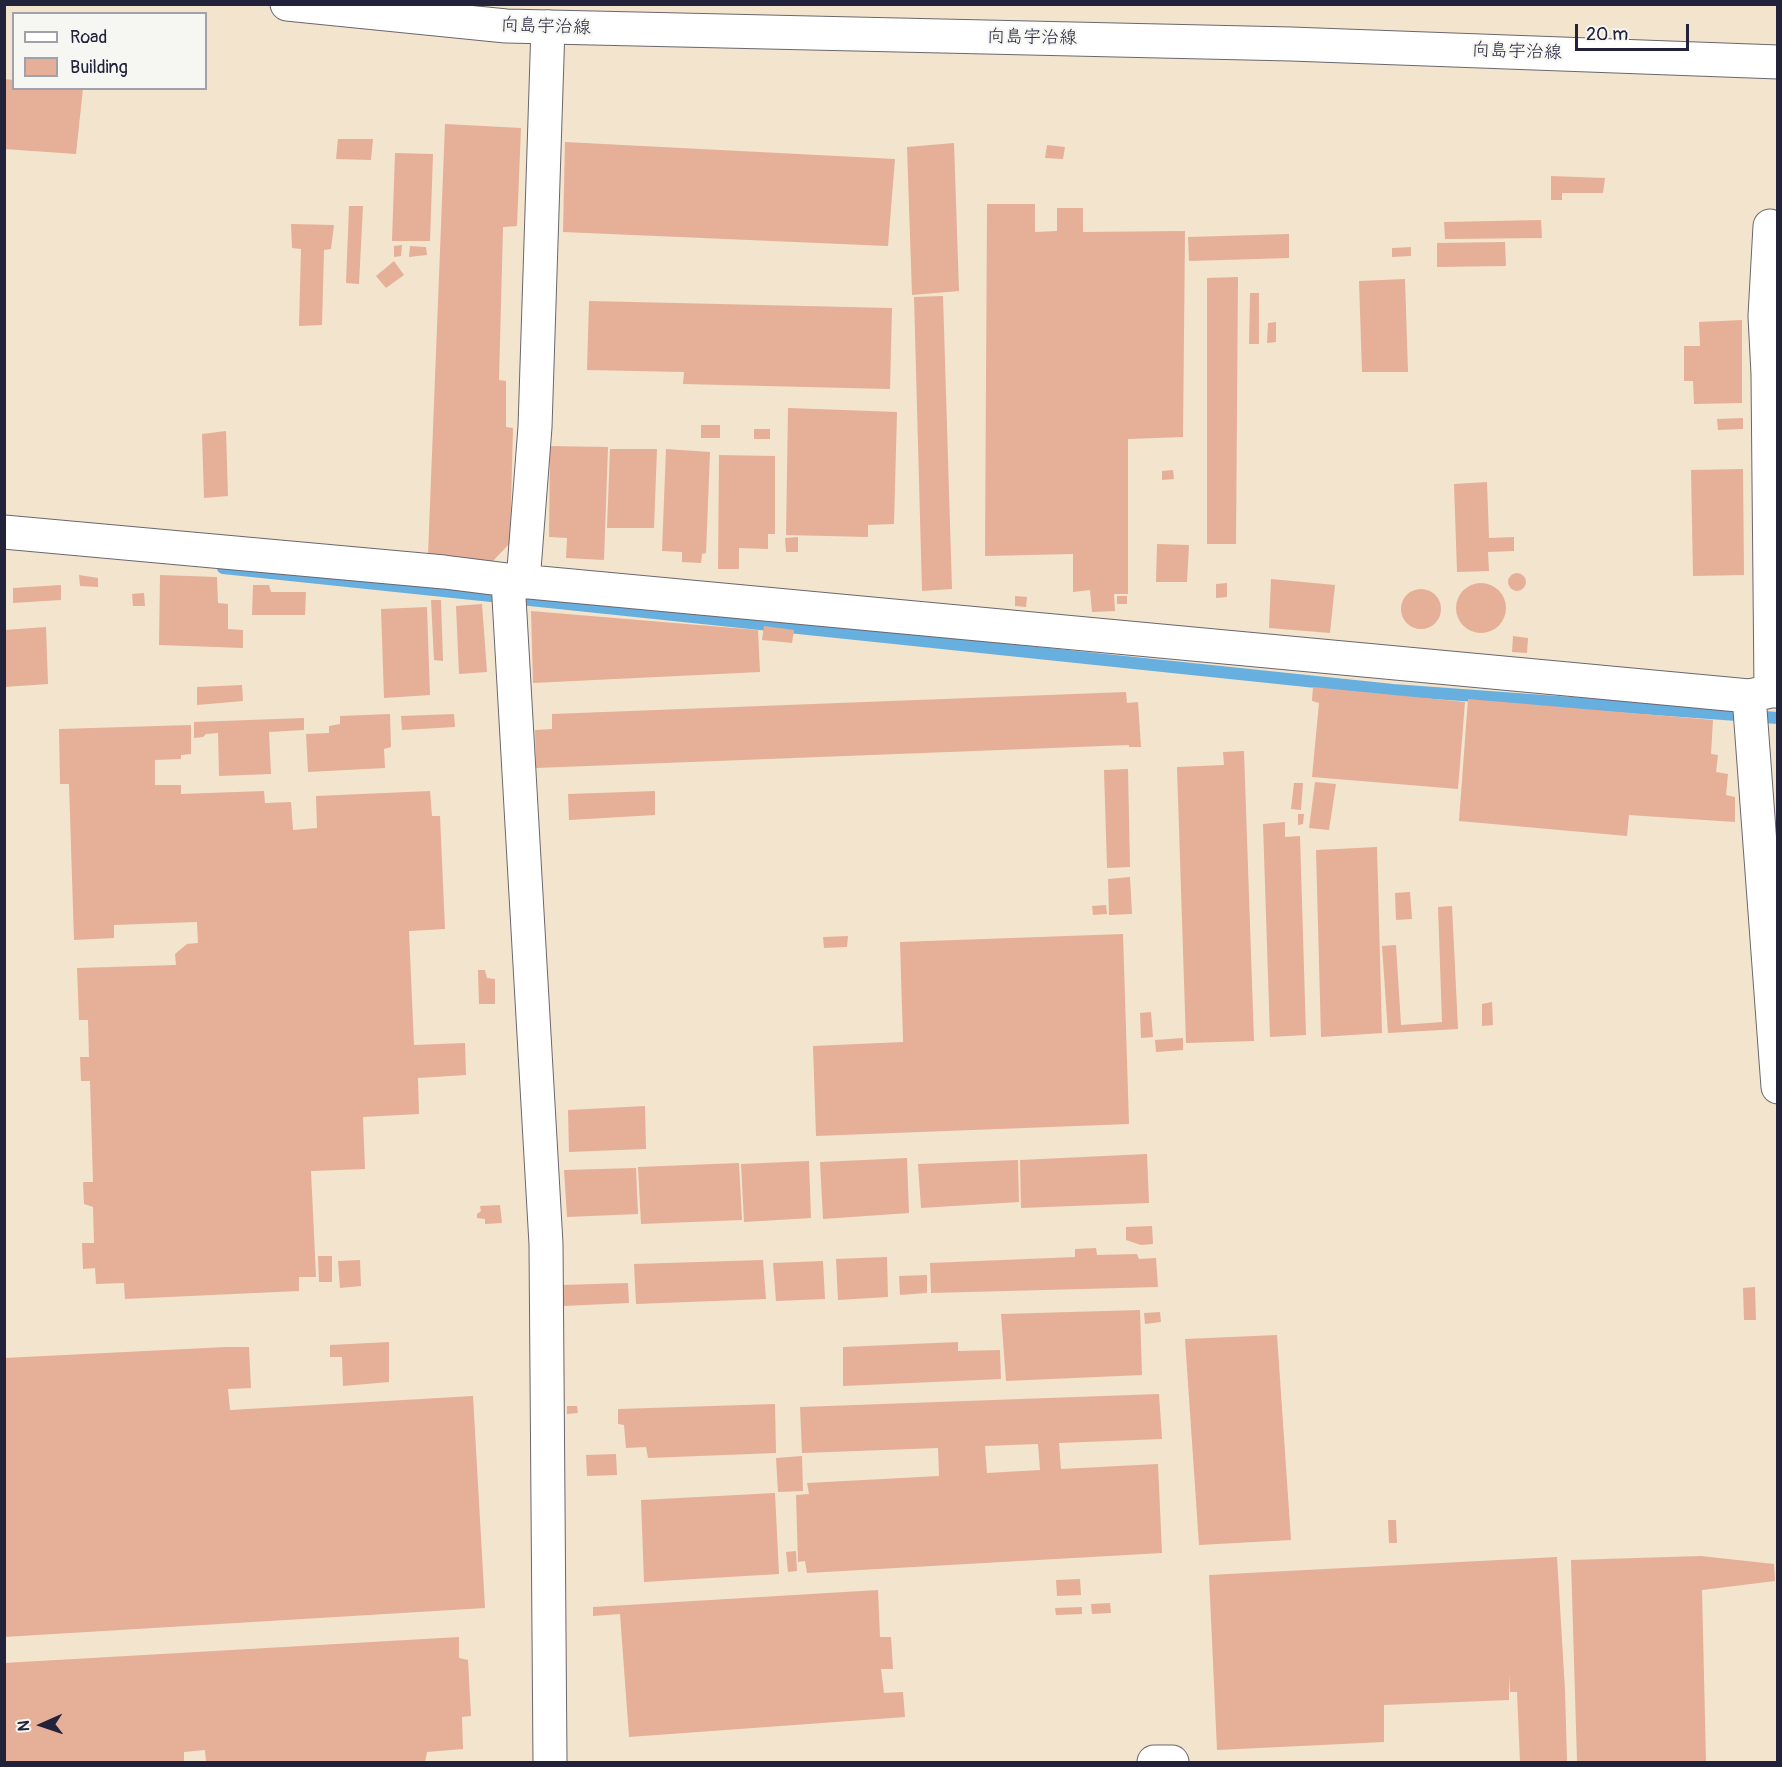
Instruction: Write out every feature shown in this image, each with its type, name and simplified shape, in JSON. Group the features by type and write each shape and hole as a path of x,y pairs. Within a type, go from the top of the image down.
{"street":[{"name":"向島宇治線","path":"287,4 506,26 1291,44 1778,62"},
{"path":"548,27 535,427 513,582 510,624 546,1244 550,1762"},
{"path":"1770,226 1765,316 1773,374 1762,694 1753,742 1778,1087"},
{"path":"4,532 444,572 513,582 1762,694"},
{"path":"1154,1762 1172,1762"}],"building":[{"path":"4,79 12,80 12,90 83,90 76,154 4,149"},
{"path":"445,124 521,128 517,226 503,227 499,380 506,381 506,427 513,428 510,543 492,562 428,555"},
{"path":"338,139 373,139 371,160 336,159"},
{"path":"565,142 895,159 888,246 563,232"},
{"path":"954,143 959,291 912,295 907,147"},
{"path":"1047,145 1065,147 1063,159 1045,158"},
{"path":"395,153 433,154 430,241 392,241"},
{"path":"1551,176 1605,178 1603,193 1562,193 1562,200 1551,200"},
{"path":"987,204 1035,204 1035,232 1057,231 1057,208 1083,208 1083,232 1185,231 1183,437 1128,439 1128,594 1114,594 1115,611 1092,612 1090,590 1073,592 1073,554 985,556"},
{"path":"349,206 363,206 359,284 346,283"},
{"path":"1541,220 1542,238 1445,239 1444,222"},
{"path":"291,224 334,225 331,249 324,250 322,325 299,326 301,249 292,248"},
{"path":"1289,234 1289,258 1189,261 1188,237"},
{"path":"1505,242 1506,266 1437,267 1437,243"},
{"path":"402,245 401,256 394,257 394,246"},
{"path":"410,246 426,247 427,255 409,257"},
{"path":"1411,247 1411,256 1392,257 1392,248"},
{"path":"394,261 404,275 386,288 376,276"},
{"path":"1238,277 1236,544 1207,544 1207,278"},
{"path":"1405,279 1408,372 1362,372 1359,281"},
{"path":"1250,293 1259,293 1259,344 1249,344"},
{"path":"943,296 952,589 922,591 914,297"},
{"path":"589,301 892,308 890,389 683,384 684,372 587,370"},
{"path":"1742,320 1742,403 1694,404 1693,381 1684,381 1684,346 1700,346 1699,322"},
{"path":"1276,322 1276,342 1267,343 1268,323"},
{"path":"788,408 897,412 894,524 868,525 868,537 786,535"},
{"path":"1743,418 1743,429 1718,430 1717,419"},
{"path":"701,425 720,425 720,438 701,438"},
{"path":"754,429 770,429 770,439 754,439"},
{"path":"226,431 228,496 204,498 202,434"},
{"path":"550,446 608,447 604,560 566,558 567,538 549,537"},
{"path":"610,449 657,449 654,528 607,528"},
{"path":"666,449 710,452 706,553 702,554 701,563 682,562 682,552 662,551"},
{"path":"719,455 775,456 775,534 768,534 768,549 739,548 739,569 718,569"},
{"path":"1743,469 1744,575 1693,576 1691,470"},
{"path":"1173,470 1174,479 1162,480 1162,471"},
{"path":"1487,482 1489,538 1514,537 1514,551 1488,552 1489,571 1457,572 1454,484"},
{"path":"798,537 798,552 786,552 785,538"},
{"path":"1157,544 1189,545 1187,582 1156,582"},
{"path":"1517,573 1525,578 1526,582 1521,590 1517,591 1509,586 1508,582 1513,574"},
{"path":"79,575 98,578 98,587 80,586"},
{"path":"160,575 217,577 218,603 228,604 228,629 243,630 243,648 159,645"},
{"path":"1271,579 1335,585 1330,633 1269,628"},
{"path":"1227,583 1227,597 1216,598 1216,584"},
{"path":"1486,583 1499,590 1505,598 1505,618 1499,626 1491,632 1476,633 1463,626 1457,618 1456,603 1463,590 1471,584"},
{"path":"61,585 61,600 13,603 13,588"},
{"path":"253,585 269,585 271,592 306,592 305,615 252,615"},
{"path":"1421,589 1429,590 1435,595 1440,601 1440,617 1435,623 1429,628 1421,629 1413,628 1407,623 1402,617 1401,609 1402,601 1407,595 1413,590"},
{"path":"144,593 145,606 133,606 132,594"},
{"path":"1015,596 1027,597 1026,607 1015,606"},
{"path":"1117,596 1127,596 1127,604 1117,604"},
{"path":"431,600 441,600 443,661 434,660"},
{"path":"482,604 487,672 459,674 456,606"},
{"path":"427,607 430,695 384,698 381,609"},
{"path":"531,611 758,630 760,672 533,683"},
{"path":"764,626 794,630 792,643 762,640"},
{"path":"46,627 48,684 4,687 4,630"},
{"path":"1513,636 1528,638 1527,653 1512,652"},
{"path":"242,685 243,701 197,705 197,687"},
{"path":"1313,687 1465,702 1458,789 1312,777 1319,703 1312,701"},
{"path":"1126,692 1127,703 1138,702 1141,747 1129,747 1129,745 536,768 535,730 552,729 552,714"},
{"path":"1468,699 1713,720 1711,754 1718,755 1716,772 1728,774 1726,795 1735,797 1735,822 1629,815 1627,836 1459,821"},
{"path":"390,714 391,747 384,749 385,768 308,772 306,734 329,733 329,726 340,724 340,716"},
{"path":"454,714 455,727 402,730 401,716"},
{"path":"304,718 304,730 269,732 271,774 219,776 218,733 194,738 194,722"},
{"path":"191,725 191,754 181,755 181,759 155,760 155,785 181,785 181,794 264,791 265,803 291,802 293,830 317,828 316,796 430,791 432,816 440,816 445,929 409,931 414,1045 465,1043 466,1075 418,1078 419,1114 363,1117 365,1169 311,1171 316,1277 299,1277 299,1291 125,1299 124,1283 96,1284 95,1268 83,1269 82,1243 94,1243 93,1207 84,1204 83,1182 93,1182 90,1081 81,1081 80,1057 89,1057 88,1020 79,1020 77,968 176,965 175,954 187,944 198,943 197,922 114,925 114,938 74,940 69,784 60,784 59,729"},
{"path":"1244,751 1254,1041 1186,1043 1177,767 1224,765 1223,752"},
{"path":"1128,769 1130,867 1107,868 1104,770"},
{"path":"1315,782 1336,784 1329,830 1309,828"},
{"path":"1294,783 1303,783 1301,810 1291,809"},
{"path":"655,791 655,815 569,820 568,794"},
{"path":"1298,814 1304,814 1303,824 1298,825"},
{"path":"1285,822 1285,837 1300,836 1306,1035 1270,1037 1263,824"},
{"path":"1377,847 1382,1033 1321,1037 1316,850"},
{"path":"1130,877 1132,914 1109,915 1108,879"},
{"path":"1410,892 1412,919 1396,920 1395,893"},
{"path":"1106,905 1107,914 1093,915 1092,906"},
{"path":"1452,906 1458,1029 1388,1033 1382,946 1396,945 1401,1025 1442,1022 1438,907"},
{"path":"1123,934 1129,1124 816,1136 813,1046 903,1042 900,942"},
{"path":"848,936 847,947 824,948 823,937"},
{"path":"478,970 485,970 487,978 495,979 495,1004 479,1004"},
{"path":"1492,1002 1493,1025 1482,1026 1482,1004"},
{"path":"1151,1012 1153,1037 1141,1038 1140,1013"},
{"path":"1183,1038 1183,1050 1156,1052 1155,1040"},
{"path":"645,1106 646,1149 569,1152 568,1110"},
{"path":"1147,1154 1149,1203 1021,1208 1020,1160"},
{"path":"907,1158 909,1213 823,1219 820,1162"},
{"path":"1018,1160 1019,1202 921,1208 918,1164"},
{"path":"809,1161 811,1218 744,1222 741,1164"},
{"path":"739,1163 742,1220 641,1224 638,1167"},
{"path":"636,1168 638,1214 567,1217 564,1170"},
{"path":"500,1205 502,1223 485,1224 485,1219 477,1218 477,1214 481,1211 480,1206"},
{"path":"1152,1226 1153,1244 1141,1245 1126,1240 1126,1227"},
{"path":"1096,1248 1097,1255 1137,1254 1139,1259 1156,1258 1158,1287 931,1293 930,1263 1075,1257 1075,1249"},
{"path":"318,1256 332,1256 332,1282 319,1282"},
{"path":"887,1257 888,1297 838,1300 836,1259"},
{"path":"360,1260 361,1286 340,1288 338,1261"},
{"path":"763,1260 766,1299 636,1304 634,1264"},
{"path":"823,1261 825,1299 776,1301 773,1263"},
{"path":"927,1275 927,1293 900,1295 899,1276"},
{"path":"628,1283 629,1303 563,1306 562,1285"},
{"path":"1755,1287 1756,1320 1744,1320 1743,1288"},
{"path":"1140,1310 1142,1375 1006,1381 1001,1314"},
{"path":"1160,1312 1161,1322 1145,1324 1144,1313"},
{"path":"1277,1335 1291,1540 1199,1545 1185,1339"},
{"path":"389,1342 389,1382 343,1386 342,1357 330,1357 330,1345"},
{"path":"958,1342 958,1351 1000,1350 1001,1379 843,1386 843,1347"},
{"path":"249,1347 251,1388 228,1389 230,1410 473,1396 485,1608 4,1637 4,1358"},
{"path":"1159,1394 1162,1439 1059,1443 1061,1469 1158,1464 1162,1553 807,1573 805,1561 798,1562 796,1495 809,1494 807,1483 939,1476 938,1448 802,1453 800,1407","holes":["1038,1444 1040,1470 987,1473 985,1446"]},
{"path":"775,1404 776,1453 648,1458 646,1447 626,1448 624,1425 618,1424 618,1409"},
{"path":"567,1406 577,1406 578,1413 567,1414"},
{"path":"616,1454 617,1475 587,1476 586,1455"},
{"path":"802,1456 803,1491 778,1492 776,1458"},
{"path":"775,1493 779,1574 644,1582 641,1500"},
{"path":"1388,1520 1396,1520 1397,1543 1389,1543"},
{"path":"796,1551 797,1571 788,1572 786,1552"},
{"path":"1701,1556 1774,1564 1775,1581 1702,1590 1706,1762 1577,1762 1571,1560"},
{"path":"1557,1557 1567,1762 1520,1762 1517,1692 1510,1692 1509,1674 1509,1700 1384,1705 1384,1742 1217,1750 1209,1575"},
{"path":"1080,1579 1081,1595 1057,1596 1056,1580"},
{"path":"878,1590 880,1637 891,1637 893,1669 881,1669 884,1693 903,1692 905,1717 629,1737 620,1614 593,1616 593,1607"},
{"path":"1110,1603 1111,1613 1092,1614 1091,1604"},
{"path":"1082,1607 1082,1614 1056,1615 1055,1608"},
{"path":"459,1637 459,1658 468,1660 471,1716 462,1717 463,1749 427,1752 425,1762 206,1762 205,1750 184,1752 184,1762 4,1762 4,1663"}],"waterway":[{"path":"223,568 1393,690 1778,718"}]}
